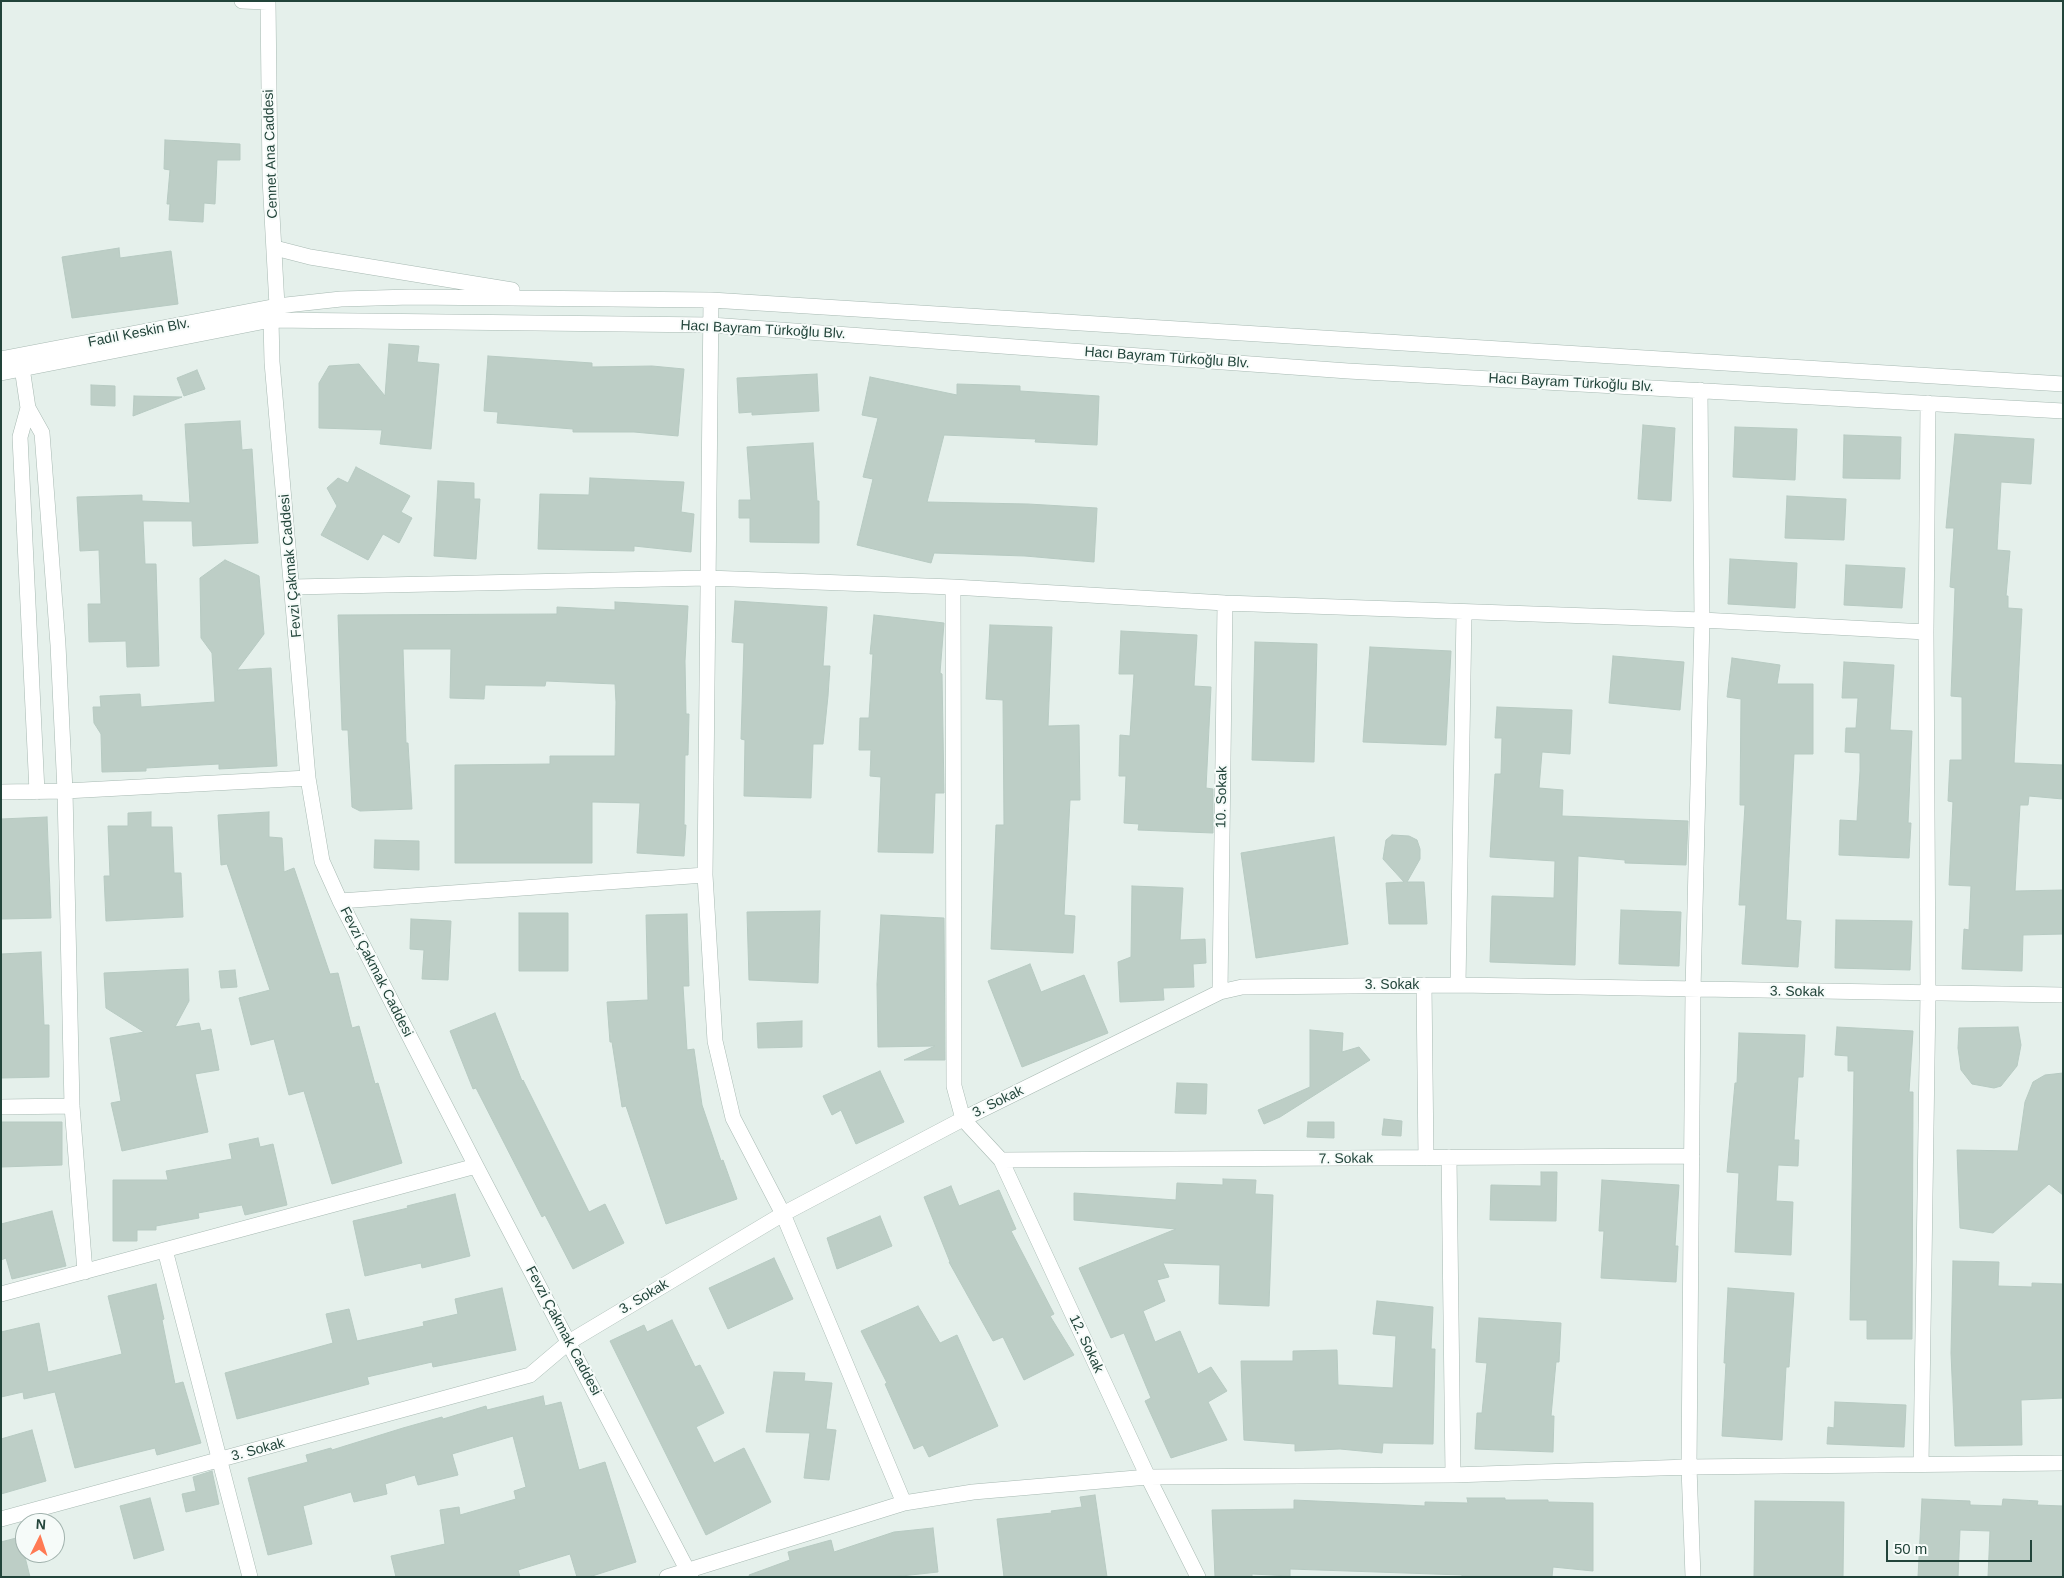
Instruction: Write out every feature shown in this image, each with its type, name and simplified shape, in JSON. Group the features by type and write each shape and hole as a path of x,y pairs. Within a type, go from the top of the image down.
{"street":[{"path":"242,1 268,2"},
{"name":"Cennet Ana Caddesi","path":"268,2 270,178 275,248 274,313"},
{"path":"275,248 310,257 422,277 568,299"},
{"name":"Hacı Bayram Türkoğlu Blv.","path":"274,313 341,299 411,297 711,300 2063,384"},
{"path":"711,300 705,875 715,1041 733,1118 783,1214 904,1503"},
{"name":"Hacı Bayram Türkoğlu Blv.","path":"274,313 711,325 1348,371 2063,411"},
{"name":"Fadıl Keskin Blv.","path":"1,373 21,362 274,313"},
{"name":"Fevzi Çakmak Caddesi","path":"274,313 272,362 293,587 308,778 322,861 340,901 476,1166 690,1574"},
{"name":"Fadıl Keskin Blv.","path":"1,359 21,362"},
{"path":"21,362 28,408 42,433 58,645 66,791 72,1106 85,1272"},
{"path":"1693,1577 1689,1467 1693,990 1702,620 1700,390"},
{"path":"1921,1464 1928,993 1926,632 1928,403"},
{"path":"28,408 20,437 37,792"},
{"path":"293,587 707,578 953,587 1225,603 1702,620 1926,632"},
{"path":"953,587 954,1086 963,1120"},
{"name":"10. Sokak","path":"1220,992 1225,603"},
{"path":"1458,985 1464,613"},
{"path":"1,792 66,791 308,778"},
{"path":"340,901 705,875"},
{"path":"1424,985 1426,1158"},
{"name":"3. Sokak","path":"1,1519 530,1375 569,1342 783,1214 963,1120 1220,992 1242,987 1458,985 2063,995"},
{"path":"1,1107 72,1106"},
{"name":"12. Sokak","path":"963,1120 1001,1160 1148,1477 1198,1577"},
{"name":"7. Sokak","path":"1001,1160 1692,1156"},
{"path":"1449,1157 1453,1475"},
{"path":"1,1294 476,1166"},
{"path":"165,1250 250,1577"},
{"path":"668,1577 690,1574 904,1503 973,1492 1148,1477 1453,1475 1689,1467 2063,1462"}],"building":[{"path":"165,140 240,144 240,160 217,160 215,204 204,203 203,222 169,220 170,204 167,204 170,170 164,169"},
{"path":"119,248 120,258 171,251 178,304 72,318 62,257"},
{"path":"389,344 419,346 417,362 439,364 431,449 380,444 382,430 319,428 319,383 329,366 359,364 385,396"},
{"path":"488,356 592,363 592,367 652,366 684,369 678,436 634,432 573,432 573,429 497,423 498,412 484,411"},
{"path":"197,370 205,389 184,396 177,378"},
{"path":"817,374 819,411 752,415 752,412 739,413 737,378"},
{"path":"870,377 957,395 957,384 1020,386 1020,391 1099,396 1097,445 1035,442 1036,439 944,435 927,502 1028,504 1097,508 1094,562 1025,556 934,553 931,563 857,545 873,479 863,477 878,418 862,415"},
{"path":"91,385 115,386 115,406 91,405"},
{"path":"134,396 182,397 133,416"},
{"path":"240,421 242,450 252,449 258,543 193,546 192,521 143,521 145,564 156,564 159,666 127,667 126,641 89,642 88,604 101,604 99,550 80,551 77,497 142,495 142,501 190,503 185,424"},
{"path":"1643,425 1675,428 1671,501 1638,499"},
{"path":"1735,427 1797,429 1795,480 1733,477"},
{"path":"1955,434 2034,439 2031,484 2001,482 1997,550 2010,551 2006,596 2008,596 2008,608 2022,609 2014,763 2063,765 2063,799 2029,796 2028,805 2020,805 2015,891 2063,890 2063,934 2023,935 2022,971 1962,969 1964,929 1969,930 1971,886 1949,885 1953,802 1948,801 1950,760 1962,760 1962,697 1951,696 1955,588 1950,587 1954,528 1946,528"},
{"path":"1844,435 1901,437 1900,479 1843,478"},
{"path":"813,443 817,501 819,501 819,543 750,542 750,518 739,518 739,500 751,500 747,447"},
{"path":"356,467 410,496 401,512 412,518 399,543 383,534 368,560 321,535 337,506 327,488 338,478 348,483"},
{"path":"590,478 684,482 681,512 694,514 691,552 634,546 634,551 538,549 540,494 589,495"},
{"path":"438,481 474,483 474,499 480,499 476,559 434,556"},
{"path":"1787,496 1846,499 1844,540 1785,538"},
{"path":"1730,559 1797,563 1795,608 1728,604"},
{"path":"225,560 259,576 264,634 237,670 271,668 277,766 219,769 219,764 146,768 146,771 102,772 101,734 94,723 93,707 101,707 100,696 140,694 141,707 215,702 212,653 201,638 200,578"},
{"path":"1846,565 1905,568 1902,608 1844,605"},
{"path":"735,601 827,607 823,666 830,666 828,696 823,744 813,744 811,798 744,796 745,740 741,739 744,643 732,642"},
{"path":"615,602 688,606 685,661 686,714 689,714 688,755 685,755 684,825 686,825 684,856 637,853 640,803 592,802 592,863 455,863 455,765 550,764 550,756 615,756 616,702 615,684 546,681 545,686 485,685 484,699 450,698 451,649 403,649 406,743 408,743 412,809 360,811 352,807 348,730 342,730 338,615 557,614 557,607 615,610"},
{"path":"874,615 944,623 940,673 942,674 944,793 935,793 933,853 878,852 881,777 870,776 871,750 859,750 860,718 869,718 873,654 870,654"},
{"path":"990,625 1052,627 1048,726 1079,725 1080,800 1070,800 1064,915 1075,916 1073,953 991,949 996,825 1004,825 1003,700 986,699"},
{"path":"1121,631 1197,635 1194,686 1211,687 1206,788 1213,789 1213,833 1138,830 1139,824 1124,823 1126,776 1119,776 1120,735 1130,736 1134,674 1119,674"},
{"path":"1255,642 1317,644 1314,762 1252,760"},
{"path":"1370,647 1451,651 1446,745 1363,742"},
{"path":"1613,656 1684,662 1680,710 1609,703"},
{"path":"1732,658 1780,665 1777,684 1813,684 1813,754 1794,754 1786,920 1801,921 1798,967 1742,964 1746,905 1739,905 1745,805 1740,805 1741,699 1727,697"},
{"path":"1844,662 1894,665 1890,730 1912,731 1908,823 1911,823 1909,858 1839,855 1840,820 1857,821 1860,771 1860,753 1845,752 1846,728 1856,728 1858,698 1842,698"},
{"path":"1497,707 1572,710 1570,754 1542,752 1539,788 1563,790 1562,816 1688,821 1686,865 1625,863 1625,860 1578,856 1575,965 1490,962 1492,896 1554,898 1555,861 1490,857 1495,774 1501,774 1502,738 1495,738"},
{"path":"151,812 151,827 172,827 174,873 181,873 183,917 106,921 104,876 110,876 108,826 128,826 128,813"},
{"path":"269,812 269,837 282,838 284,872 294,868 330,974 338,973 352,1028 359,1026 375,1084 378,1083 402,1163 332,1184 304,1091 289,1095 274,1039 251,1045 239,998 270,990 227,864 221,865 218,815"},
{"path":"47,817 51,918 1,919 1,819"},
{"path":"1392,835 1409,836 1417,840 1420,849 1420,859 1407,882 1424,882 1427,924 1389,924 1386,883 1404,882 1383,859 1386,840"},
{"path":"1334,837 1348,944 1256,958 1241,853"},
{"path":"375,840 419,841 419,870 374,868"},
{"path":"1132,886 1183,888 1180,940 1205,939 1206,963 1193,964 1194,987 1163,988 1164,1000 1120,1002 1118,962 1131,957"},
{"path":"1621,910 1681,912 1679,966 1619,964"},
{"path":"820,911 818,983 749,980 747,912"},
{"path":"519,913 568,913 568,971 519,971"},
{"path":"687,914 689,986 683,986 687,1050 694,1049 702,1105 721,1161 723,1160 737,1199 666,1224 626,1106 622,1107 612,1042 610,1042 607,1002 648,1000 646,915"},
{"path":"881,915 944,918 945,1060 904,1060 935,1046 878,1047 877,984"},
{"path":"411,919 451,921 448,980 422,979 424,950 410,949"},
{"path":"1836,920 1912,921 1910,970 1835,968"},
{"path":"41,952 44,1025 49,1025 49,1077 1,1078 1,954"},
{"path":"1030,964 1041,992 1084,975 1108,1033 1022,1067 988,981"},
{"path":"188,969 189,1001 175,1027 199,1023 201,1031 211,1029 219,1070 195,1074 208,1132 122,1151 111,1103 121,1101 110,1038 144,1032 106,1008 104,973"},
{"path":"235,970 237,987 221,988 219,971"},
{"path":"495,1013 522,1081 589,1212 605,1204 624,1243 573,1269 545,1215 542,1217 476,1088 473,1089 450,1031"},
{"path":"802,1021 802,1047 758,1048 757,1023"},
{"path":"1837,1027 1913,1031 1909,1092 1913,1092 1912,1339 1867,1339 1867,1320 1850,1320 1854,1071 1848,1071 1848,1056 1835,1055"},
{"path":"2018,1027 2021,1045 2017,1066 2001,1086 1994,1088 1972,1084 1961,1070 1958,1048 1959,1028"},
{"path":"1310,1030 1343,1033 1342,1052 1359,1047 1370,1060 1280,1117 1264,1124 1258,1110 1310,1087"},
{"path":"1739,1033 1805,1035 1803,1077 1798,1077 1794,1140 1799,1140 1798,1166 1778,1165 1776,1201 1793,1202 1791,1255 1735,1252 1739,1173 1727,1172 1735,1083 1737,1083"},
{"path":"880,1071 904,1122 856,1144 841,1110 832,1115 823,1096"},
{"path":"2063,1073 2063,1195 2049,1184 1993,1233 1960,1228 1957,1150 2018,1151 2025,1102 2033,1082 2045,1075"},
{"path":"1177,1083 1207,1084 1206,1114 1175,1113"},
{"path":"1384,1119 1402,1121 1401,1136 1382,1135"},
{"path":"1,1122 62,1122 62,1165 1,1167"},
{"path":"1308,1122 1334,1122 1334,1138 1307,1137"},
{"path":"258,1138 260,1147 273,1144 287,1205 245,1215 242,1205 198,1213 199,1218 156,1226 156,1230 137,1230 137,1241 113,1241 113,1180 168,1180 166,1171 232,1159 229,1144"},
{"path":"1541,1172 1557,1172 1556,1221 1490,1220 1491,1185 1541,1186"},
{"path":"1223,1179 1256,1180 1255,1194 1273,1195 1269,1306 1219,1304 1220,1265 1163,1263 1169,1277 1157,1280 1165,1301 1143,1311 1155,1342 1180,1331 1198,1374 1211,1367 1227,1391 1208,1402 1227,1440 1171,1458 1145,1401 1151,1398 1124,1333 1111,1338 1079,1268 1176,1229 1074,1220 1074,1193 1176,1200 1177,1183 1223,1185"},
{"path":"1602,1180 1679,1185 1675,1246 1678,1246 1676,1282 1601,1278 1604,1231 1599,1231"},
{"path":"951,1186 959,1206 999,1190 1016,1229 1011,1231 1054,1314 1050,1316 1074,1355 1024,1380 1003,1337 993,1341 949,1262 924,1197"},
{"path":"455,1194 470,1256 422,1268 421,1263 365,1276 353,1221 408,1208 407,1206"},
{"path":"52,1211 66,1266 12,1279 6,1258 1,1260 1,1224"},
{"path":"880,1216 892,1246 837,1269 827,1238"},
{"path":"774,1258 793,1299 728,1329 709,1288"},
{"path":"1953,1261 1999,1262 1998,1286 2032,1287 2032,1283 2063,1284 2063,1398 2021,1400 2022,1445 1955,1446 1951,1353"},
{"path":"156,1284 175,1384 183,1382 201,1443 157,1455 155,1448 75,1468 55,1392 24,1399 23,1392 1,1397 1,1332 39,1323 48,1372 122,1354 108,1296"},
{"path":"502,1288 516,1350 433,1367 432,1362 367,1377 369,1384 237,1419 225,1373 333,1343 326,1314 349,1309 357,1341 424,1326 423,1322 458,1314 455,1299"},
{"path":"1728,1288 1794,1293 1789,1367 1786,1367 1782,1440 1722,1436"},
{"path":"1377,1301 1433,1307 1431,1349 1435,1349 1433,1444 1383,1443 1382,1453 1340,1449 1295,1451 1295,1444 1244,1440 1241,1361 1293,1361 1293,1351 1337,1350 1338,1385 1393,1388 1396,1336 1373,1334"},
{"path":"918,1306 940,1343 957,1335 998,1426 929,1457 923,1445 914,1449 885,1384 887,1383 861,1331"},
{"path":"1479,1318 1561,1323 1559,1362 1556,1362 1551,1416 1554,1416 1553,1452 1475,1449 1477,1413 1482,1413 1487,1363 1476,1362"},
{"path":"672,1320 695,1367 700,1365 724,1413 696,1427 714,1463 744,1448 771,1502 706,1535 610,1341 644,1325 647,1332"},
{"path":"774,1372 805,1373 804,1381 832,1383 826,1429 836,1430 829,1480 804,1478 810,1433 766,1432"},
{"path":"543,1396 545,1406 561,1402 579,1470 605,1462 636,1562 589,1577 577,1577 570,1554 518,1570 520,1577 396,1577 391,1556 445,1544 440,1510 459,1507 460,1515 516,1499 514,1491 526,1487 513,1436 452,1454 458,1475 418,1485 415,1475 385,1484 387,1494 354,1502 351,1492 303,1506 312,1544 268,1555 248,1478 308,1462 306,1455 331,1448 332,1450 442,1417 443,1419 486,1406 487,1410"},
{"path":"1835,1402 1906,1405 1904,1447 1827,1444 1828,1427 1834,1428"},
{"path":"32,1430 46,1481 1,1494 1,1439"},
{"path":"212,1471 219,1504 186,1512 182,1494 196,1491 193,1477"},
{"path":"1095,1495 1107,1577 1004,1577 997,1519 1052,1513 1051,1511 1082,1507 1080,1497"},
{"path":"150,1498 164,1550 134,1559 120,1506"},
{"path":"1467,1498 1505,1498 1505,1500 1593,1503 1593,1571 1553,1567 1552,1577 1462,1577 1462,1575 1290,1569 1290,1576 1252,1574 1252,1577 1215,1577 1212,1510 1294,1509 1294,1500 1425,1506 1425,1502 1468,1503"},
{"path":"1922,1499 1970,1501 1970,1505 2002,1506 2003,1499 2038,1501 2037,1505 2063,1506 2063,1577 1988,1577 1990,1531 1960,1530 1958,1577 1918,1577"},
{"path":"1755,1501 1844,1502 1843,1577 1754,1577"},
{"path":"933,1528 938,1572 892,1577 750,1577 749,1575 790,1560 788,1552 831,1540 834,1552 894,1532"},
{"path":"15,1538 15,1563 26,1563 30,1577 1,1577 1,1542"}]}
